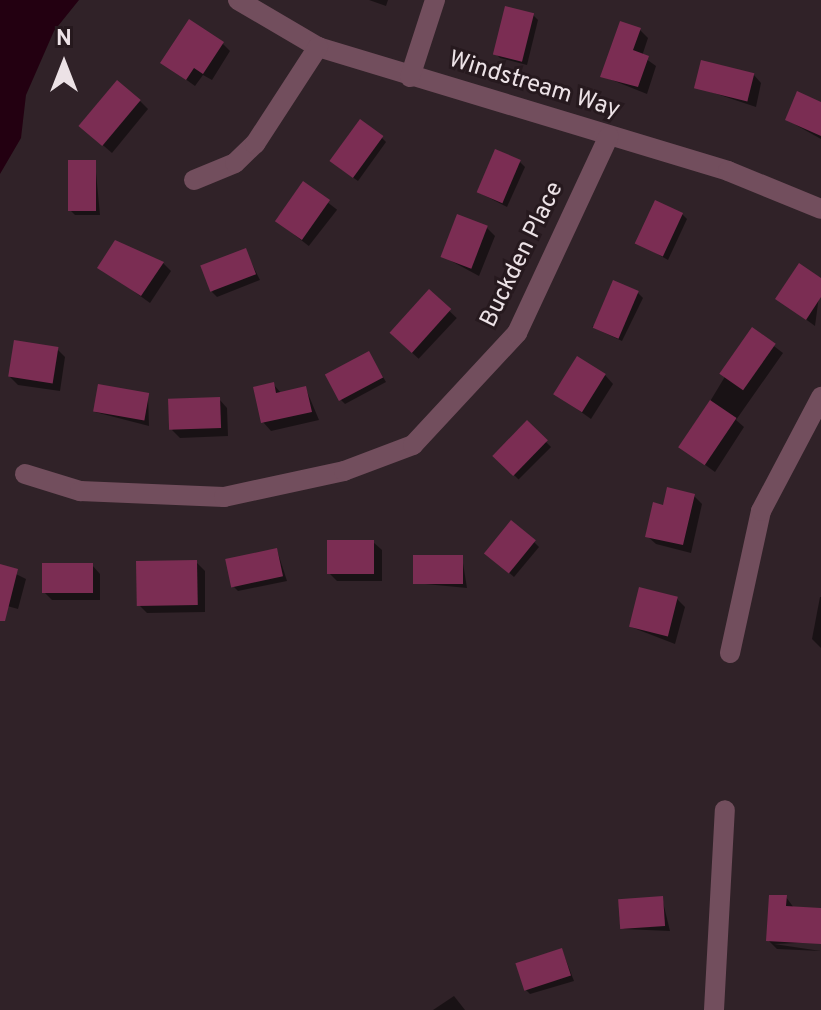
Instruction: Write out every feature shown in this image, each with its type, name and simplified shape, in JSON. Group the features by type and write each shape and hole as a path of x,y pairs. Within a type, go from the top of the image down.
{"street":[{"name":"Windstream Way","path":"238,0 318,47 728,171 821,209"},
{"path":"410,77 435,0"},
{"path":"194,180 235,163 255,144 318,47"},
{"name":"Buckden Place","path":"25,474 80,491 224,497 344,471 413,445 517,333 609,136"},
{"path":"730,653 761,511 821,397"},
{"path":"714,1010 725,810"}],"shaded area":[{"path":"0,0 79,0 54,31 26,95 21,138 0,174"}],"building":[{"path":"505,6 534,13 522,62 493,55"},
{"path":"189,19 224,42 203,74 194,68 186,80 160,63"},
{"path":"620,21 641,28 633,50 649,56 638,87 600,77"},
{"path":"701,60 754,73 747,101 694,88"},
{"path":"117,80 141,100 102,146 78,126"},
{"path":"797,91 821,102 821,136 785,120"},
{"path":"360,119 383,136 353,178 329,161"},
{"path":"495,149 521,160 502,203 477,192"},
{"path":"68,160 96,160 96,211 68,211"},
{"path":"303,181 330,200 302,240 275,221"},
{"path":"655,200 683,213 663,257 635,244"},
{"path":"457,214 488,226 471,269 441,257"},
{"path":"115,240 164,262 141,296 97,268"},
{"path":"246,248 256,274 210,292 200,266"},
{"path":"799,263 821,278 821,297 806,320 775,299"},
{"path":"613,280 639,291 618,339 593,328"},
{"path":"429,289 451,309 412,353 390,333"},
{"path":"752,327 776,344 743,390 719,374"},
{"path":"14,340 58,347 53,384 8,377"},
{"path":"369,351 383,377 339,401 325,374"},
{"path":"577,356 606,374 582,412 553,394"},
{"path":"274,382 276,393 306,386 312,412 261,423 253,387"},
{"path":"98,384 149,393 144,421 93,412"},
{"path":"220,397 221,428 169,430 168,399"},
{"path":"710,400 737,418 705,465 678,447"},
{"path":"527,420 548,440 513,476 492,456"},
{"path":"667,487 695,494 683,545 645,537 653,502 663,505"},
{"path":"511,520 536,540 509,574 484,553"},
{"path":"327,540 374,540 374,574 327,574"},
{"path":"277,548 283,576 231,587 225,559"},
{"path":"413,555 463,555 463,584 413,584"},
{"path":"197,560 198,605 137,606 136,561"},
{"path":"42,563 93,563 93,593 42,593"},
{"path":"0,564 18,569 5,621 0,621"},
{"path":"639,587 678,597 668,636 629,627"},
{"path":"769,895 787,895 786,906 821,908 821,944 766,941"},
{"path":"663,896 665,926 620,929 618,899"},
{"path":"562,948 571,976 524,991 515,963"}]}
